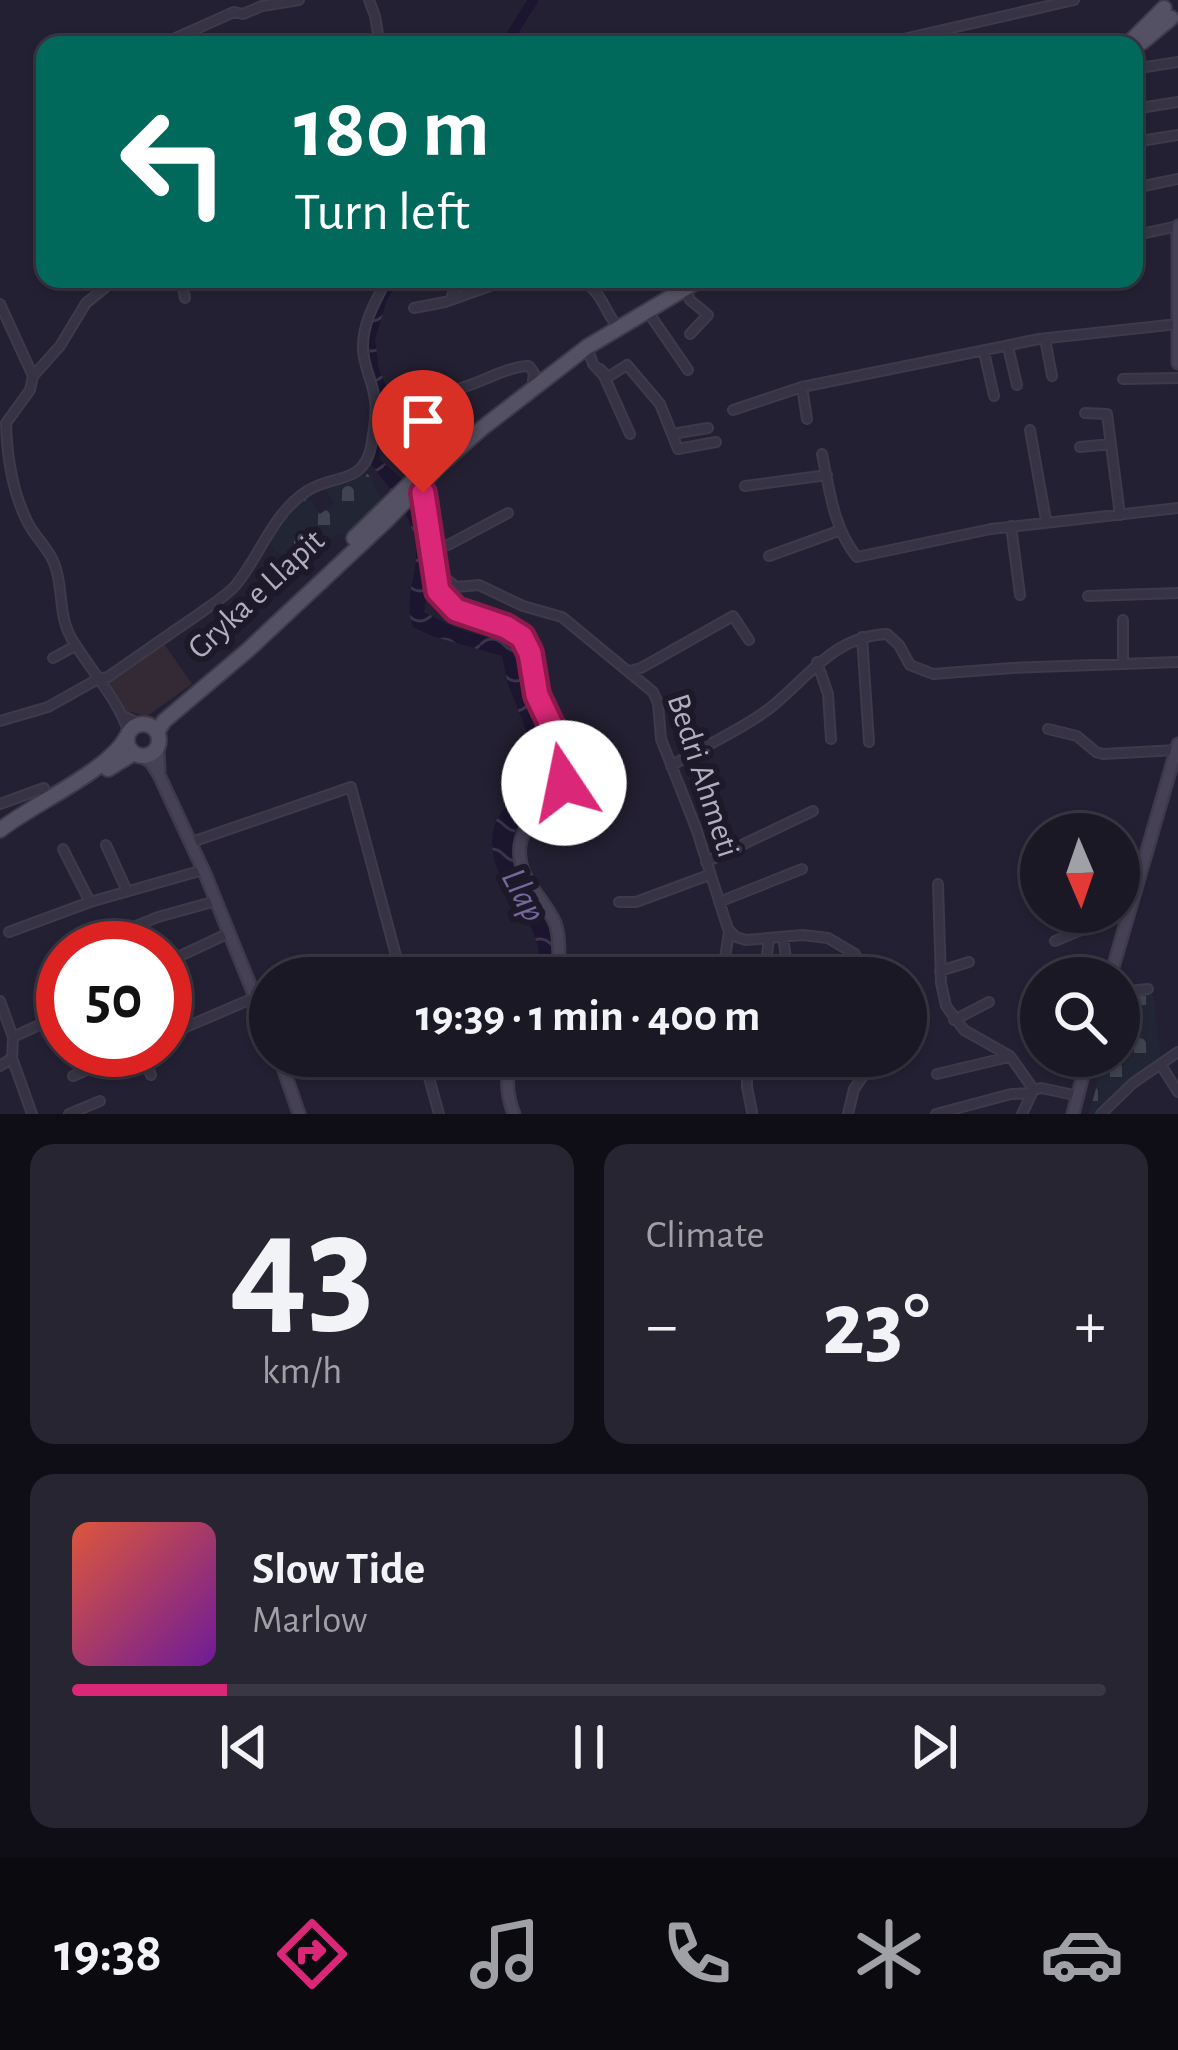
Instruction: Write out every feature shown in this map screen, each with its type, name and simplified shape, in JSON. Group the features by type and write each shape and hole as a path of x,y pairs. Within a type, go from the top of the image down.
{"main road":[{"path":"1142,36 1169,11"},
{"path":"1178,226 1178,360"},
{"name":"Gryka e Llapit","path":"0,830 164,721 248,650 383,516 535,381 614,322 676,288"},
{"name":"Gryka e Llapit","path":"560,363 678,288"},
{"path":"422,484 438,591 456,610 522,637 530,653 537,695 567,764 564,783 523,831 520,844 520,862 531,887 555,922 558,957"},
{"path":"160,775 151,761 128,744 143,733 249,981"},
{"name":"Gryka e Llapit","path":"0,830 21,823 138,755 150,755 143,733"},
{"path":"1140,878 1178,748"},
{"path":"286,1077 299,1114"},
{"path":"508,1077 514,1114"},
{"path":"1072,1114 1083,1077"}],"street":[{"path":"180,36 234,12 299,0"},
{"path":"369,0 376,36"},
{"path":"917,36 1074,0"},
{"path":"1143,68 1178,62"},
{"path":"1143,108 1178,102"},
{"path":"1143,141 1178,136"},
{"path":"1143,186 1178,179"},
{"path":"1143,234 1178,226"},
{"path":"105,288 86,303 8,418 4,463 25,518 53,559 61,614 75,646 121,715 143,733"},
{"path":"183,288 185,298"},
{"path":"0,722 48,707 108,677 224,596 279,517 306,492 364,467 376,407 363,340 383,288"},
{"path":"450,300 454,288"},
{"path":"414,308 484,288"},
{"path":"595,288 614,322"},
{"path":"686,288 690,300 708,316 690,334"},
{"path":"0,304 33,376"},
{"path":"646,310 688,370"},
{"path":"733,410 802,387 1008,346 1178,324"},
{"path":"1045,339 1052,376"},
{"path":"1008,346 1017,385"},
{"path":"587,347 593,364 608,377 627,365 660,404 678,449 716,442"},
{"path":"985,352 994,396"},
{"path":"427,388 446,391 516,366 529,366 535,381"},
{"path":"600,369 630,434"},
{"path":"1123,379 1178,378"},
{"path":"802,387 807,418"},
{"path":"1085,413 1107,414 1120,514"},
{"path":"672,434 708,428"},
{"path":"1030,430 1046,520"},
{"path":"1080,447 1111,444"},
{"path":"822,454 842,530 857,557 1046,520 1178,508"},
{"path":"745,486 827,476"},
{"name":"Bedri Ahmeti","path":"508,513 435,548 440,574 456,587 479,585 523,606 562,617 653,692 661,739 730,931"},
{"path":"1011,526 1020,595"},
{"path":"769,556 842,530"},
{"path":"1088,596 1178,593"},
{"name":"Bedri Ahmeti","path":"630,671 733,616 749,640"},
{"path":"1123,664 1124,620"},
{"path":"671,766 771,707 817,662 862,637 887,634 910,664 933,674 1178,662"},
{"path":"862,637 869,742"},
{"path":"52,658 75,646"},
{"path":"817,662 828,694 831,739"},
{"path":"1048,729 1077,736 1103,754 1178,748"},
{"path":"189,843 351,787 396,957"},
{"name":"Gryka e Llapit","path":"0,804 44,788 45,799"},
{"path":"706,862 813,811"},
{"path":"106,845 128,891"},
{"path":"63,849 90,902"},
{"name":"Bedri Ahmeti","path":"718,902 802,869"},
{"path":"10,932 90,902 203,870"},
{"path":"619,902 636,902 709,875"},
{"path":"938,884 942,996 954,1020 972,1036 1010,1056 1032,1092"},
{"path":"148,921 216,902"},
{"path":"730,931 746,940 803,934 828,938 857,957"},
{"path":"726,957 730,931"},
{"path":"192,950 229,933"},
{"path":"1055,941 1074,933"},
{"path":"783,937 786,957"},
{"path":"767,957 769,939"},
{"path":"940,971 969,962"},
{"path":"1140,990 1148,989"},
{"path":"192,1025 249,1001"},
{"path":"954,1020 989,1002"},
{"path":"1,1007 13,1037 12,1058 28,1112"},
{"path":"13,1037 36,1026"},
{"path":"1101,1114 1133,1083 1178,1052"},
{"path":"937,1074 1010,1056"},
{"path":"0,1066 12,1058"},
{"path":"1161,1065 1178,1092"},
{"path":"429,1077 439,1114"},
{"path":"747,1077 752,1112"},
{"path":"848,1114 862,1077"},
{"path":"936,1114 1042,1088 1079,1096"},
{"path":"1022,1114 1032,1092"},
{"path":"69,1114 100,1101"}],"shaded area":[{"path":"162,641 192,684 147,716 126,711 105,681"}],"green space":[{"path":"368,474 384,505 362,528 282,555 275,550 269,536 274,527 306,495 320,514 335,504 323,486"},
{"path":"1153,995 1161,1062 1140,1076 1140,996"},
{"path":"1099,1077 1139,1077 1097,1114 1089,1114"}],"water":[{"path":"387,288 394,288 375,339 379,369 390,395 378,438 380,459 412,490 429,527 431,555 424,612 470,632 519,640 560,750 559,783 519,824 513,850 520,874 555,930 557,957 539,957 530,926 494,859 497,819 541,769 502,656 413,627 409,607 416,562 411,526 367,459 382,396 372,371 368,339"}],"waterway":[{"name":"Llap","path":"511,36 533,0"}],"route":[{"path":"423,493 438,591 456,610 522,637 530,653 537,695 567,764 564,783"}]}
